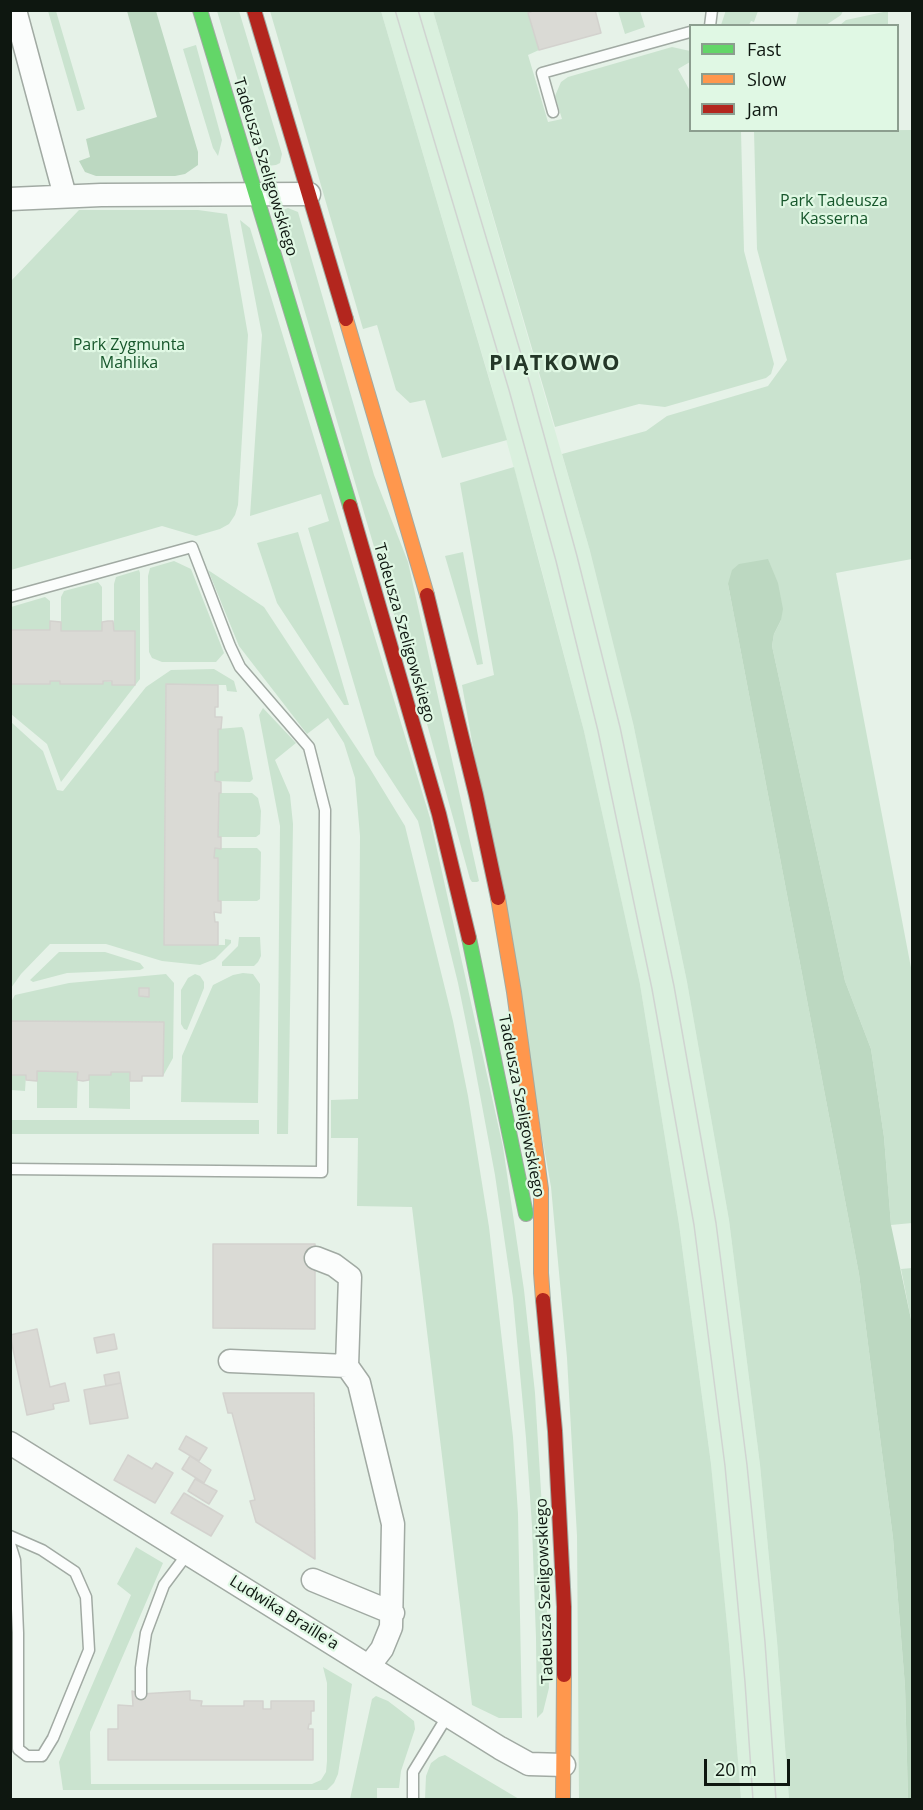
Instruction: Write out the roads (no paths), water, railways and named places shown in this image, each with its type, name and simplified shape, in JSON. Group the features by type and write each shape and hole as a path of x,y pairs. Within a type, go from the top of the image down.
{"street":[{"path":"15,10 65,196"},
{"name":"Tadeusza Szeligowskiego","path":"200,10 439,814 478,976 520,1190 541,1273"},
{"name":"Tadeusza Szeligowskiego","path":"254,10 431,608 476,795 512,981 541,1189 541,1273 550,1358 564,1607 563,1800"},
{"path":"10,199 101,195 309,194"},
{"path":"316,1258 334,1265 350,1277 347,1366 359,1383 393,1524 392,1627 382,1649 369,1666"},
{"path":"230,1361 347,1366"},
{"name":"Ludwika Braille'a","path":"10,1443 500,1748 529,1764 564,1765"},
{"path":"313,1580 393,1613"}],"lane":[{"path":"552,112 542,73 689,32"},
{"path":"10,597 192,547 240,667 309,747 325,810 325,832 322,1172 10,1169"},
{"path":"10,1536 42,1550 75,1572 86,1597 88,1650 53,1738 42,1756 27,1756 18,1749 15,1560 10,1544"},
{"path":"141,1694 141,1668 146,1633 164,1585 188,1553"},
{"path":"413,1800 413,1772 448,1715"}],"tram line":[{"path":"395,10 509,390 556,561 598,731 652,989 694,1225 725,1466 745,1682 753,1800"},
{"path":"418,10 530,384 577,556 620,727 674,986 716,1223 747,1465 765,1642 776,1800"}],"district":[{"name":"PIĄTKOWO","path":"555,364"}],"park label":[{"name":"Park Tadeusza Kasserna","path":"834,210"},
{"name":"Park Zygmunta Mahlika","path":"129,354"}]}
